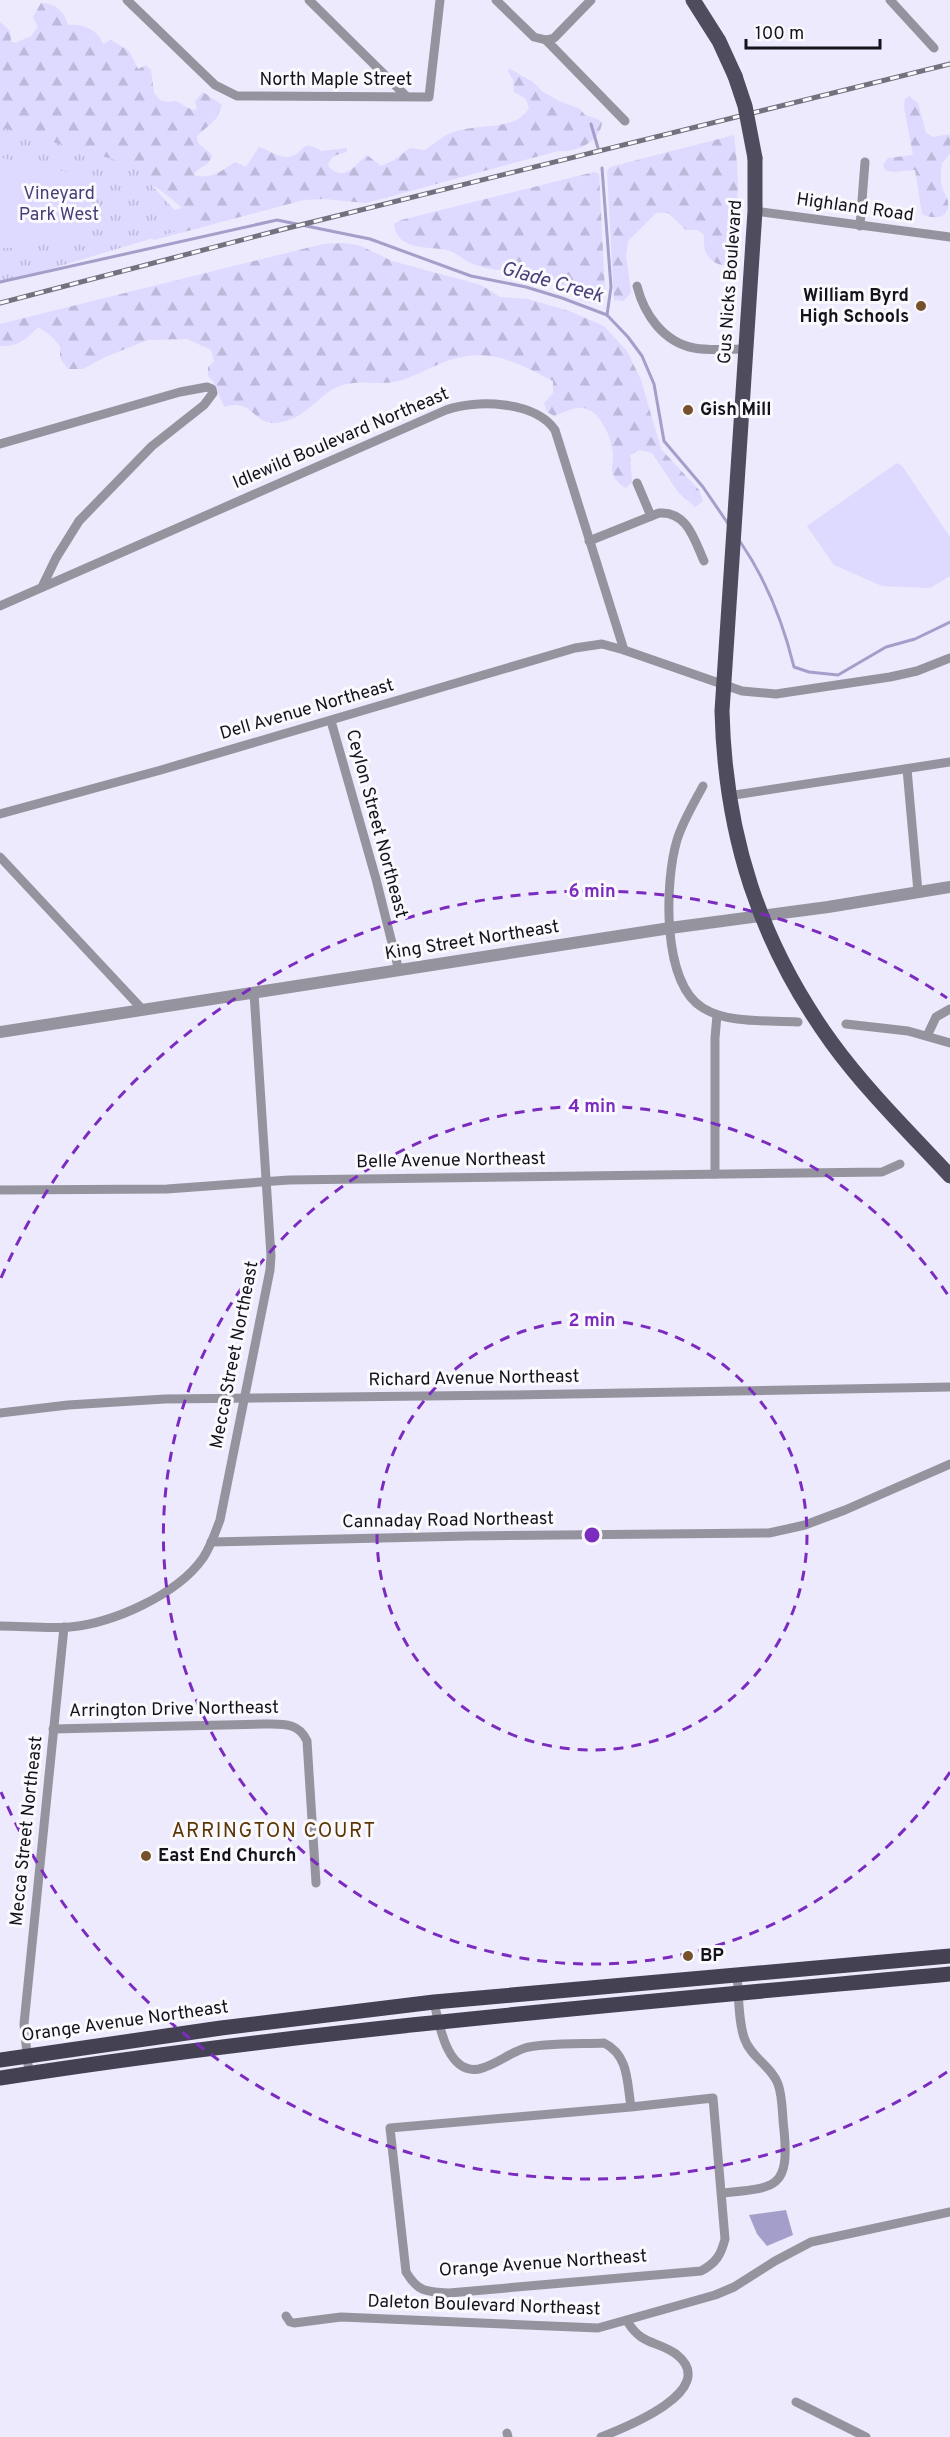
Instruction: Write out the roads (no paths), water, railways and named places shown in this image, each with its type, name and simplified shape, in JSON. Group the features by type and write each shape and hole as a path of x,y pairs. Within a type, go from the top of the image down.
{"highway":[{"name":"Orange Avenue Northeast","path":"0,2060 221,2028 434,2002 950,1956"},
{"name":"Orange Avenue Northeast","path":"0,2078 195,2050 439,2021 950,1974"}],"main road":[{"name":"Gus Nicks Boulevard","path":"693,0 719,41 735,76 751,132 755,158 756,211 723,684 723,748 728,796 743,862 761,916 797,990 833,1044 950,1176"}],"street":[{"name":"North Maple Street","path":"127,0 220,89 237,96 429,97 440,0"},
{"path":"309,0 406,96"},
{"path":"496,0 534,37 546,40 554,38 591,0"},
{"path":"891,0 934,48"},
{"path":"546,40 625,121"},
{"path":"860,226 865,162"},
{"name":"Highland Road","path":"756,211 950,237"},
{"path":"637,286 642,306 653,321 666,334 682,344 696,348 746,349"},
{"path":"0,444 199,388 210,387 213,393 213,396 152,446 91,508 72,531 42,587"},
{"name":"Idlewild Boulevard Northeast","path":"0,606 420,421 458,406 470,404 517,408 532,413 551,424 555,430 624,650"},
{"path":"638,483 651,516"},
{"path":"589,541 651,516 668,512 680,517 704,561"},
{"name":"Dell Avenue Northeast","path":"0,814 331,721 575,648 602,644 624,650"},
{"path":"624,650 753,693 776,694 890,677 917,671 950,658"},
{"name":"Ceylon Street Northeast","path":"331,721 399,970"},
{"path":"728,796 950,762"},
{"path":"907,769 918,892"},
{"path":"703,786 684,822 673,856 668,895 676,970 684,990 696,1003 717,1015 798,1022"},
{"path":"0,857 143,1010"},
{"name":"King Street Northeast","path":"0,1032 950,887"},
{"name":"Mecca Street Northeast","path":"212,1542 220,1520 270,1270 255,993"},
{"path":"927,1036 936,1017 950,1010"},
{"path":"715,1174 714,1038 717,1015"},
{"path":"846,1024 927,1036 950,1043"},
{"name":"Belle Avenue Northeast","path":"0,1190 144,1190 266,1181 882,1172 900,1164"},
{"name":"Richard Avenue Northeast","path":"0,1413 117,1401 950,1387"},
{"name":"Cannaday Road Northeast","path":"212,1542 468,1536 769,1533 805,1525 845,1510 950,1464"},
{"path":"0,1626 64,1627 103,1621 164,1593 194,1569 212,1542"},
{"name":"Mecca Street Northeast","path":"29,2074 24,2024 64,1627"},
{"name":"Arrington Drive Northeast","path":"53,1729 294,1726 304,1735 308,1759 316,1883"},
{"path":"722,2193 759,2189 772,2185 785,2168 786,2155 778,2084 745,2040 737,1976"},
{"path":"434,2002 451,2055 465,2067 477,2069 527,2047 604,2043 613,2047 625,2067 631,2107"},
{"name":"Orange Avenue Northeast","path":"713,2098 724,2239 722,2253 714,2264 701,2271 449,2293 426,2292 412,2283 406,2272 390,2128 631,2107 713,2098"},
{"name":"Daleton Boulevard Northeast","path":"286,2316 294,2323 341,2318 585,2329 613,2326 734,2287 811,2242 950,2212"},
{"path":"601,2437 669,2404 687,2379 685,2366 674,2353 640,2338 627,2321"},
{"path":"796,2402 866,2437"}],"waterway":[{"path":"591,124 598,148"},
{"path":"602,168 611,287 607,315"},
{"name":"Glade Creek","path":"0,282 277,220 370,239 471,276 526,287 562,298 607,315 642,356 654,384 664,441 703,487 729,525"},
{"name":"Glade Creek","path":"739,540 772,601 785,634 794,667 809,672 838,675 886,647 915,639 950,622"}],"railway":[{"path":"0,303 280,230 950,64"}],"place":[{"name":"William Byrd High Schools","path":"921,306"},
{"name":"Gish Mill","path":"688,410"},
{"name":"East End Church","path":"146,1856"},
{"name":"BP","path":"688,1956"}],"district":[{"name":"ARRINGTON COURT","path":"274,1832"}],"park label":[{"name":"Vineyard Park West","path":"59,204"}]}
